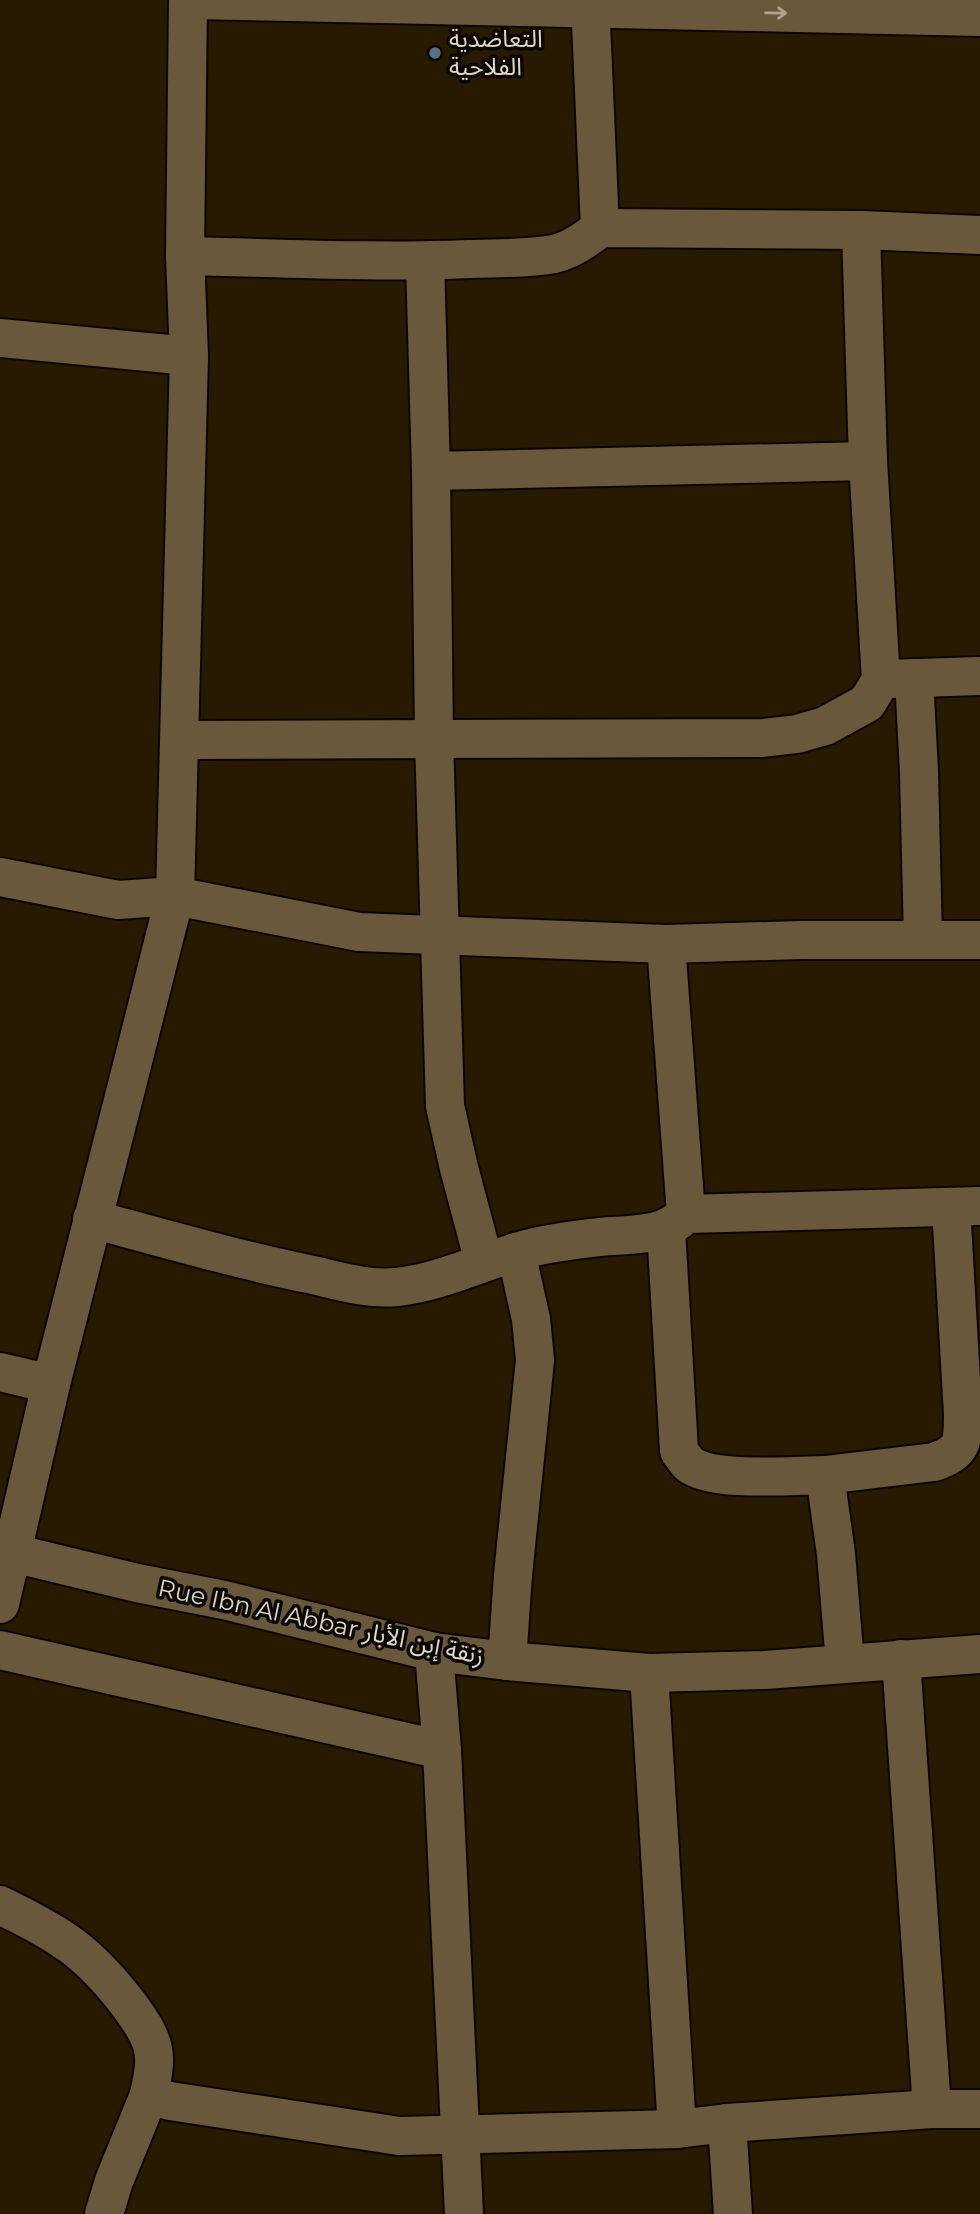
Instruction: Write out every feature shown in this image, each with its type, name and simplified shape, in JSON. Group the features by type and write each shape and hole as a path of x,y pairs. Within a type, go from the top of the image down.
{"street":[{"path":"0,1604 6,1551 175,895 189,356 186,256 188,0"},
{"path":"193,0 591,5 980,17"},
{"path":"591,5 600,228"},
{"path":"186,256 425,261 555,254 585,240 600,228 862,230 980,234"},
{"path":"862,230 868,461 897,679 919,772 923,940"},
{"path":"425,261 434,739 445,1106 458,1168 531,1319 535,1360 507,1661"},
{"path":"0,338 189,356"},
{"path":"431,471 868,461"},
{"path":"180,740 763,738 797,734 825,726 867,703 897,679 980,676"},
{"path":"0,877 118,900 175,895 359,932 666,944 801,940 980,940"},
{"path":"92,1219 265,1265 348,1283 395,1287 443,1278 500,1257 552,1243 645,1235 676,1221 966,1206 963,1432 959,1448 951,1456 934,1462 825,1475 744,1476 711,1474 690,1465 680,1451 676,1221 666,944"},
{"path":"0,1372 51,1384"},
{"path":"825,1475 836,1554 845,1663"},
{"name":"Rue Ibn Al Abbar زنقة إبن الأبار","path":"6,1551 137,1583 250,1606 434,1652 507,1661 649,1673 765,1670 980,1654"},
{"path":"0,1650 442,1750"},
{"path":"434,1652 442,1750 452,2010 464,2214"},
{"path":"901,1659 932,2109"},
{"path":"649,1673 677,2129"},
{"path":"0,1905 52,1930 85,1954 110,1980 143,2024 155,2056 149,2095 114,2181 104,2214"},
{"path":"149,2095 170,2101 399,2136 677,2129 932,2109 980,2109"},
{"path":"727,2123 733,2214"}],"place":[{"name":"التعاضدية الفلاحية","path":"435,53"}]}
